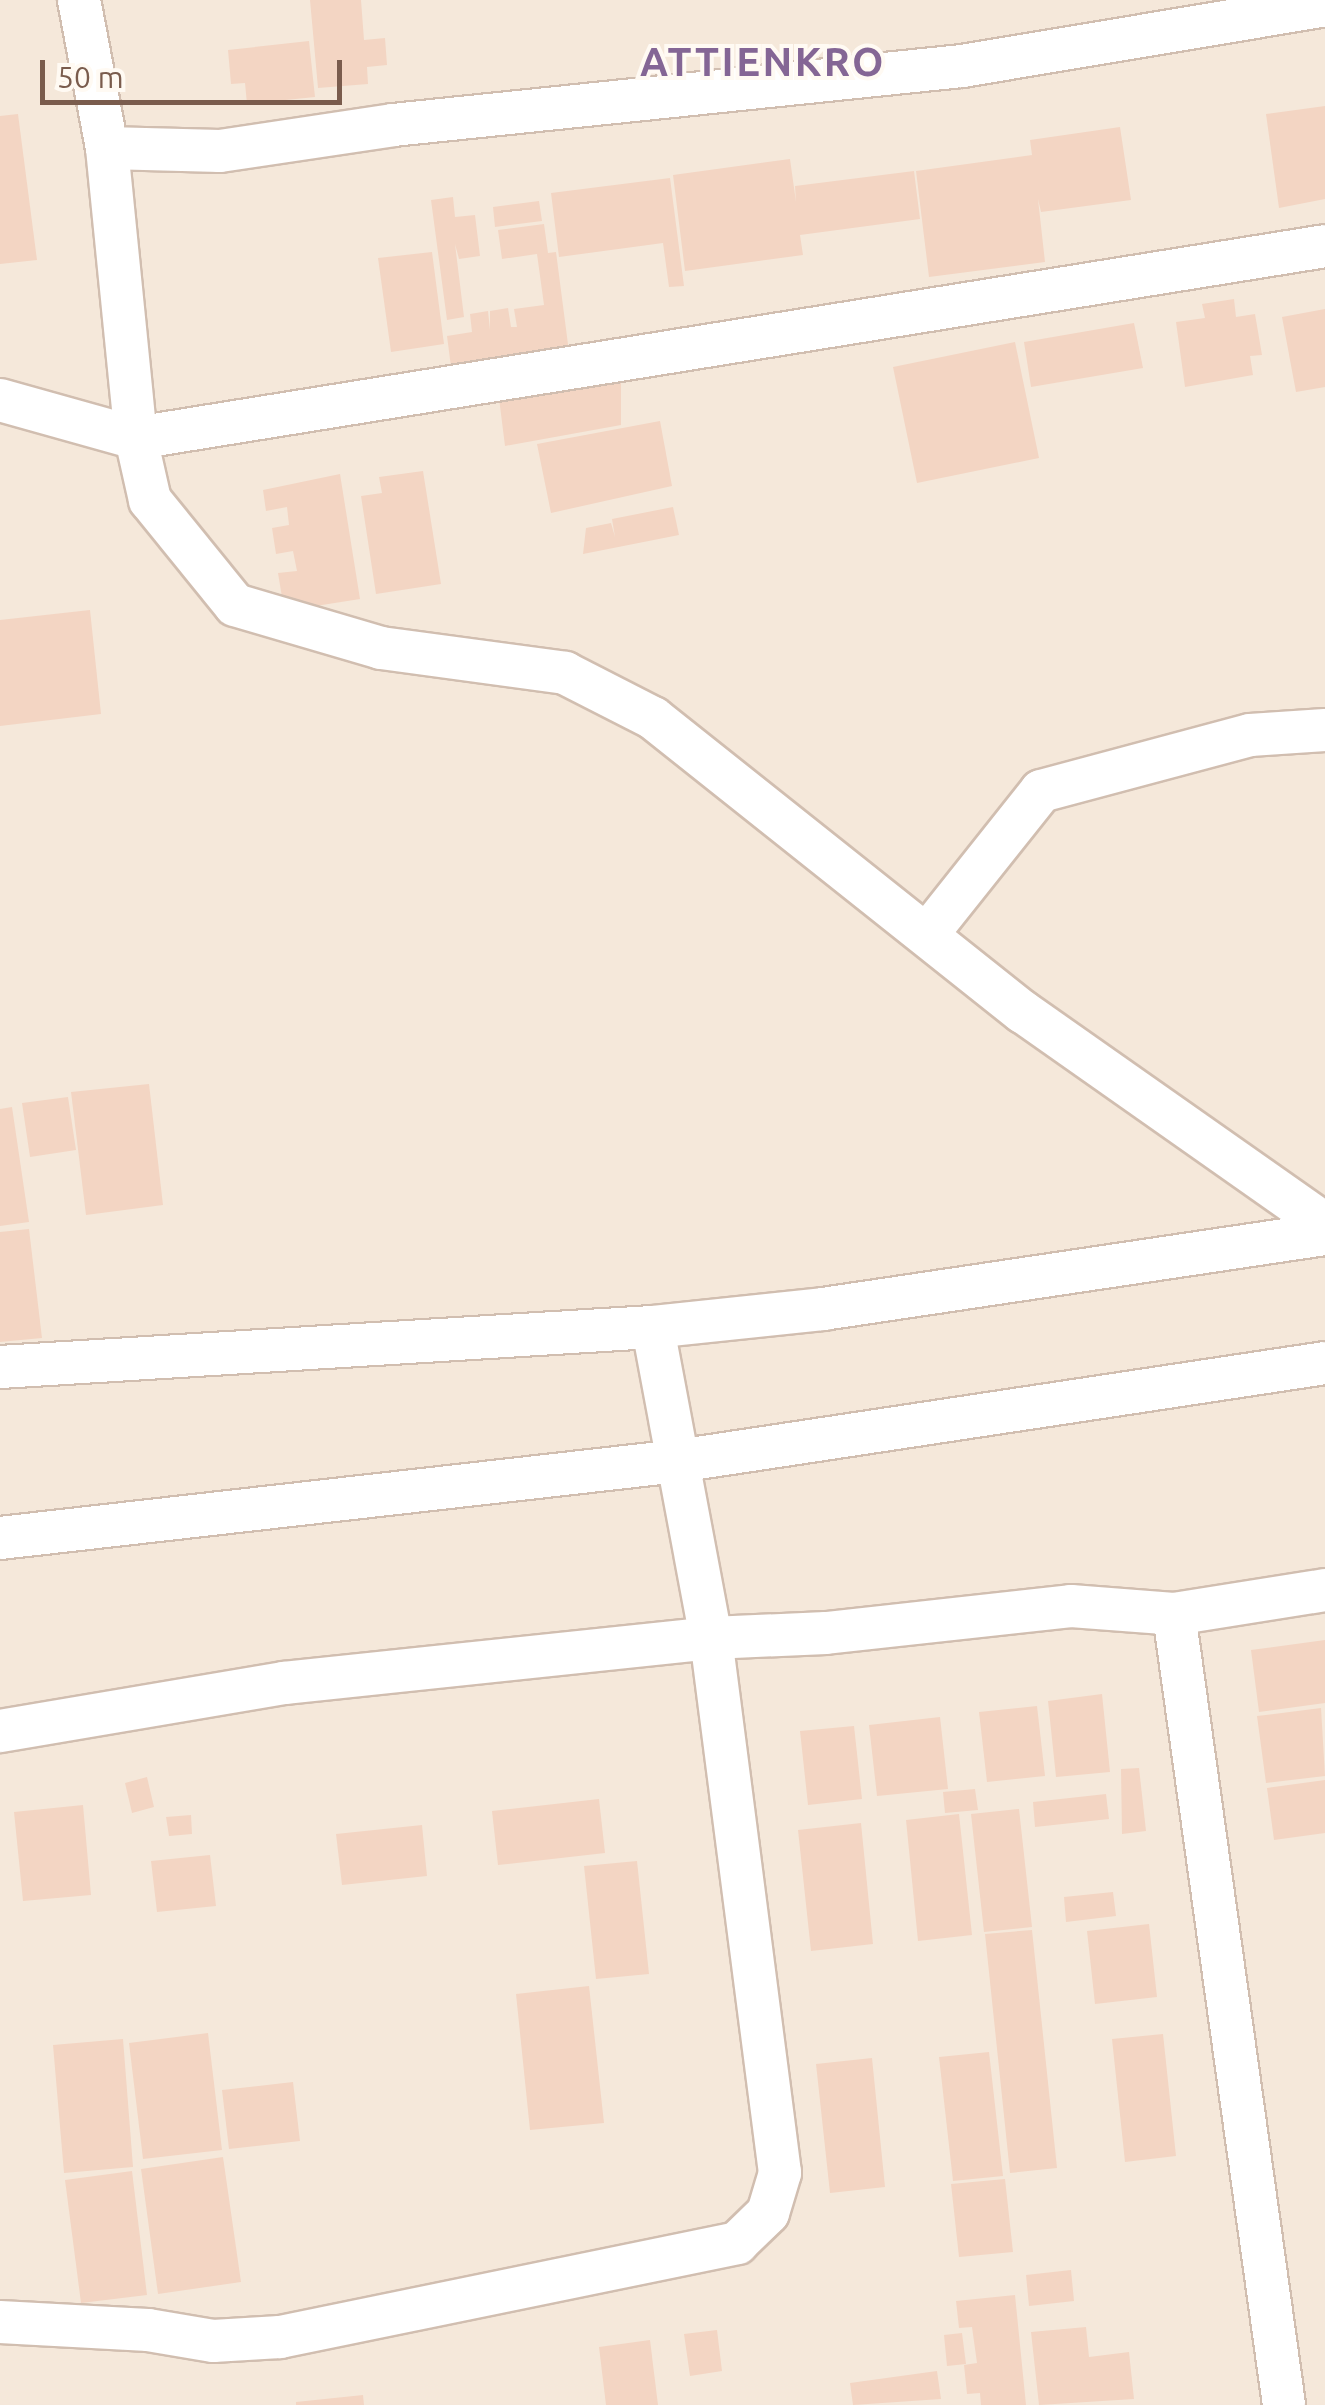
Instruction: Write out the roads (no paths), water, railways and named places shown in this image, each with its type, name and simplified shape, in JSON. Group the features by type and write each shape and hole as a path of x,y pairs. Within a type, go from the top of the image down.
{"street":[{"path":"79,0 107,148 136,438 150,500 236,605 382,648 566,672 653,718 1088,1060 1325,1224"},
{"path":"107,148 220,151 393,125 962,66 1325,5"},
{"path":"0,400 136,438 1325,246"},
{"path":"929,932 1040,790 1250,735 1325,730"},
{"path":"0,1368 654,1327 823,1309 1325,1234"},
{"path":"0,2322 148,2330 213,2342 280,2338 737,2243 768,2213 780,2174 710,1638 654,1327"},
{"path":"0,1538 678,1461 1325,1363"},
{"path":"0,1731 284,1683 710,1638 826,1633 1071,1606 1174,1614 1325,1590"},
{"path":"1174,1614 1284,2405"}],"district":[{"name":"ATTIENKRO","path":"763,62"}]}
